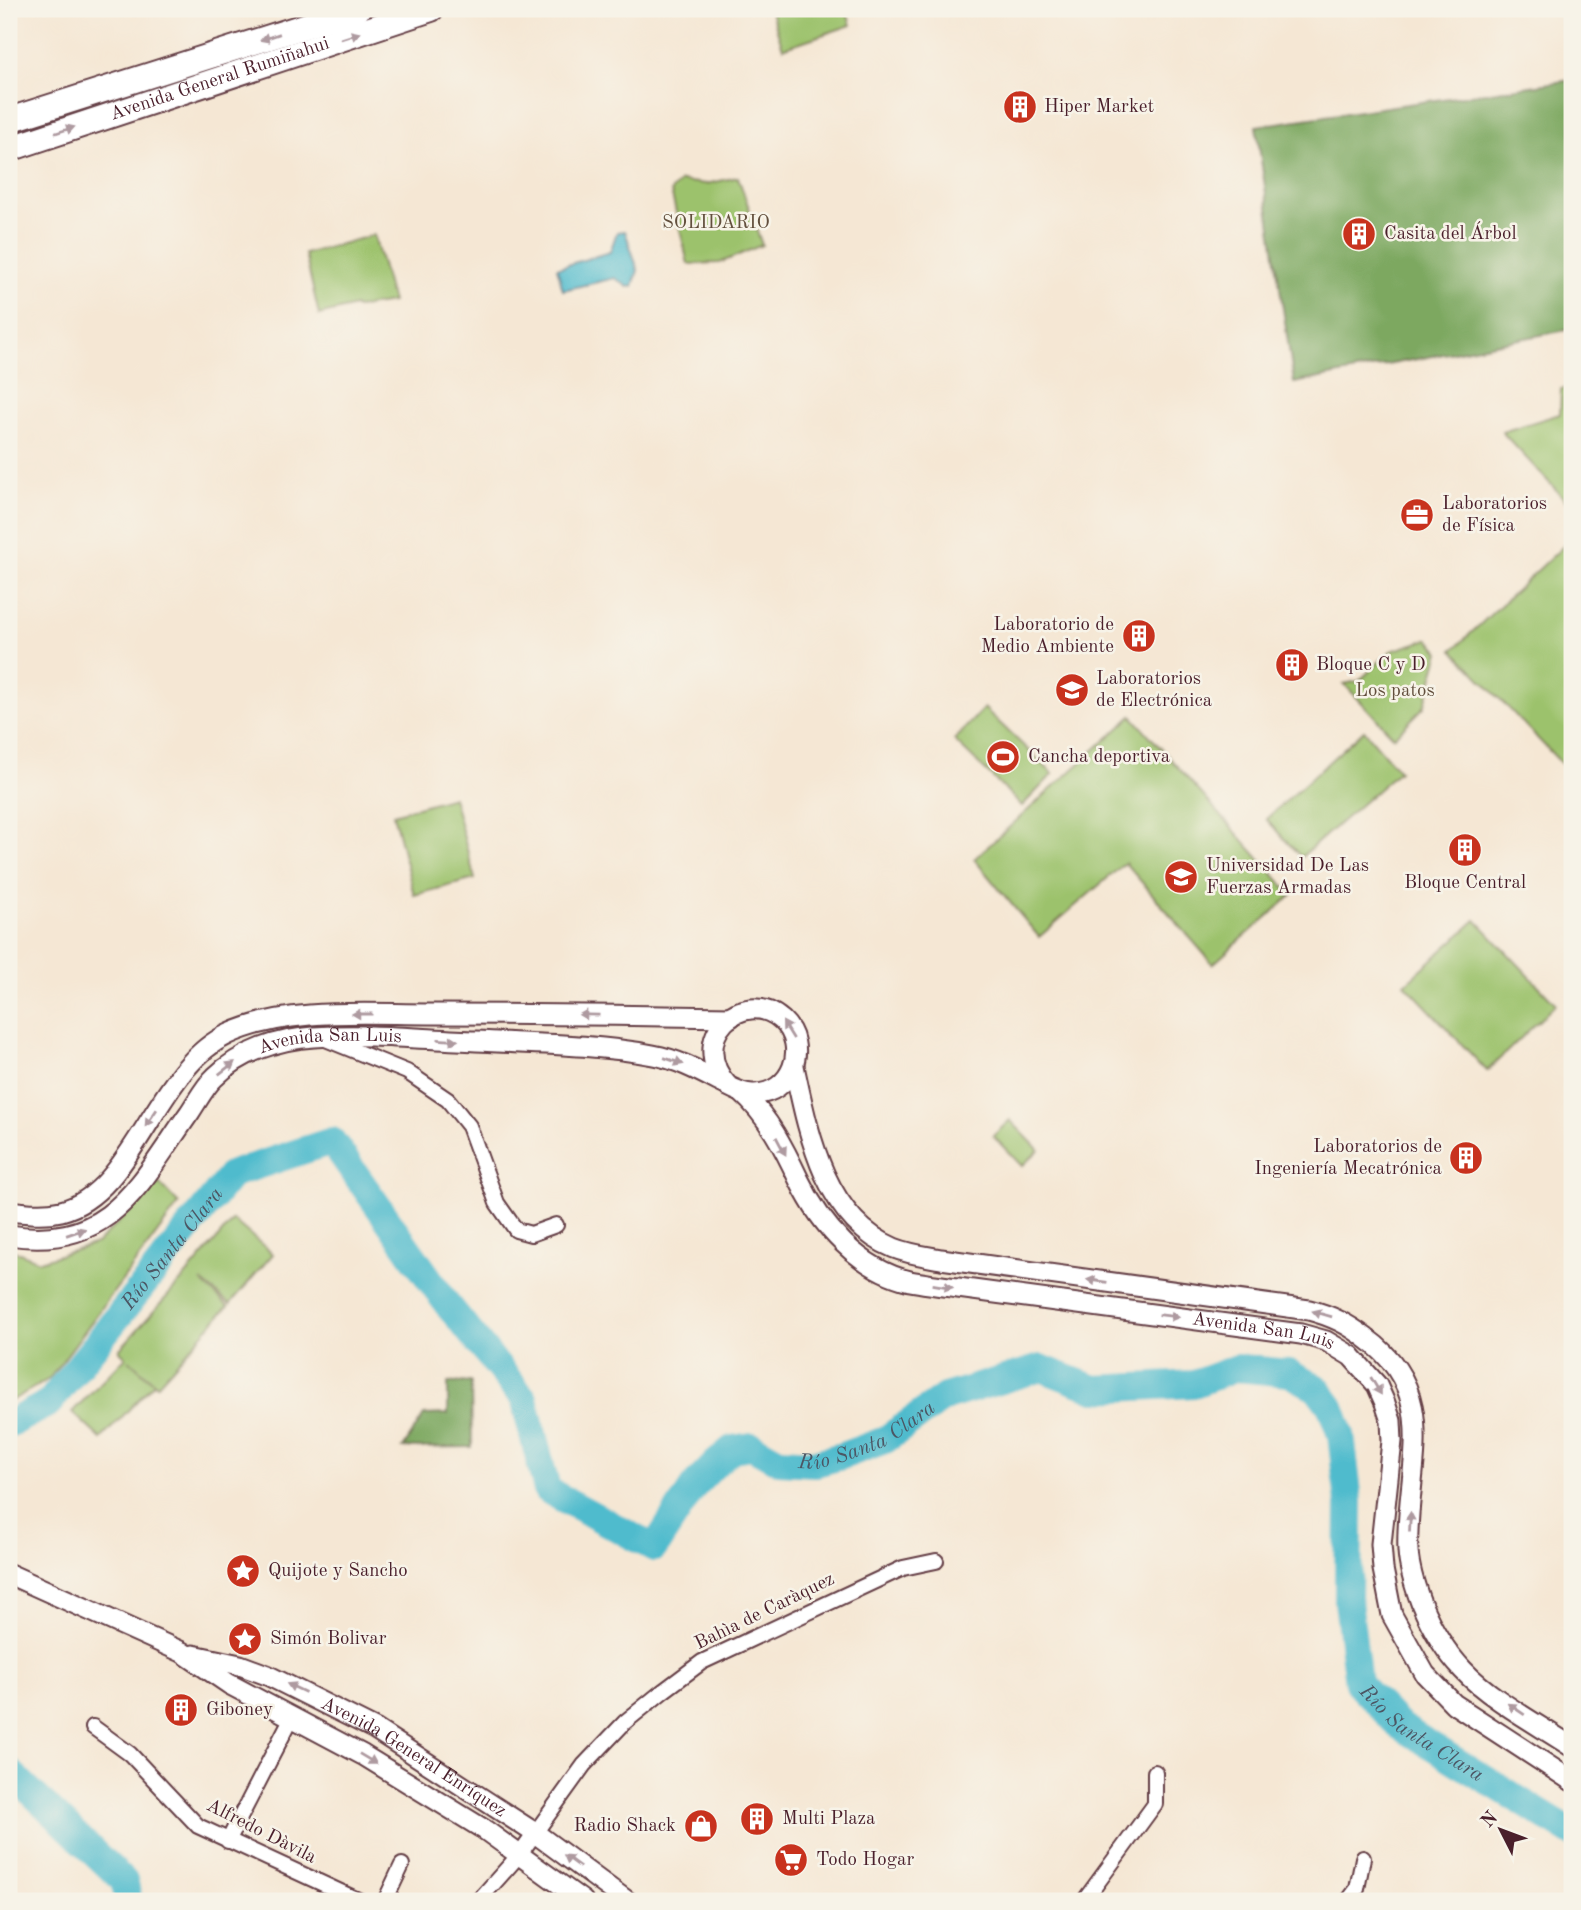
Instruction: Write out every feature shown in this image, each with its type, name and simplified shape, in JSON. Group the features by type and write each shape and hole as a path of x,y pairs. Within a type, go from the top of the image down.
{"highway":[{"name":"Avenida General Rumiñahui","path":"9,120 358,9"},
{"name":"Avenida General Rumiñahui","path":"9,149 431,9"}],"street":[{"path":"743,1011 769,1012 780,1018 789,1028 796,1052 794,1066 788,1077 766,1092 754,1094 734,1089 719,1076 713,1064 714,1037 731,1017 743,1011"},
{"name":"Avenida San Luis","path":"9,1211 35,1214 62,1211 90,1198 114,1173 191,1061 226,1035 253,1024 334,1014 731,1017"},
{"name":"Avenida San Luis","path":"9,1236 33,1239 71,1235 110,1215 133,1193 214,1078 232,1063 252,1052 279,1044 320,1037 361,1036 601,1047 660,1056 680,1062 734,1089 764,1115 825,1226 863,1259 885,1271 908,1280 958,1288 1301,1334 1326,1341 1351,1356 1377,1385 1391,1421 1390,1467 1384,1500 1381,1544 1392,1615 1425,1674 1454,1704 1572,1781"},
{"path":"320,1037 407,1072 448,1100 469,1126 497,1203 516,1230 531,1234 556,1225"},
{"name":"Avenida San Luis","path":"794,1066 808,1134 834,1195 859,1223 891,1247 941,1259 1309,1310 1347,1323 1379,1347 1395,1365 1412,1404 1416,1458 1408,1551 1413,1578 1427,1615 1440,1640 1464,1671 1490,1692 1572,1747"},
{"name":"Bahìa de Caràquez","path":"478,1901 520,1854 584,1765 625,1722 702,1662 903,1568 936,1561"},
{"name":"Avenida General Enríquez","path":"9,1574 182,1652 229,1684 363,1755 485,1830 583,1901"},
{"name":"Avenida General Enríquez","path":"182,1652 240,1664 306,1693 375,1729 535,1833 627,1901"},
{"path":"228,1841 292,1717"},
{"name":"Alfredo Dàvila","path":"93,1727 130,1754 198,1826 332,1896 360,1901"},
{"path":"1084,1901 1155,1804 1155,1772"},
{"path":"485,1830 499,1809"},
{"path":"1348,1901 1357,1889 1363,1858"},
{"path":"385,1901 402,1865"}],"green space":[{"path":"770,9 846,9 851,25 783,48"},
{"path":"1572,80 1572,329 1294,383 1256,126"},
{"name":"SOLIDARIO","path":"738,177 762,245 720,263 688,264 671,191 681,181 706,184"},
{"path":"374,235 392,302 355,306 319,315 305,254"},
{"path":"1572,387 1572,507 1502,432 1560,414 1561,389"},
{"path":"1572,538 1572,761 1565,767 1453,650"},
{"name":"Los patos","path":"1429,639 1440,652 1424,707 1394,737 1344,684 1359,681 1391,651"},
{"name":"Cancha deportiva","path":"984,708 1053,774 1022,806 954,740"},
{"path":"1132,716 1292,895 1213,964 1125,863 1039,937 974,859"},
{"path":"1364,730 1399,771 1301,857 1266,819"},
{"path":"453,797 475,879 414,895 393,814"},
{"path":"1476,920 1556,1004 1487,1071 1405,984"},
{"path":"1010,1120 1039,1150 1022,1166 993,1136"},
{"path":"159,1183 179,1204 49,1379 9,1402 9,1249 40,1261 96,1244"},
{"path":"233,1220 273,1254 230,1304 201,1281 228,1306 157,1385 129,1360 154,1383 101,1439 72,1412 126,1357 119,1350"},
{"path":"471,1382 472,1447 403,1448 424,1415 448,1414 448,1383"}],"water":[{"path":"625,231 638,270 633,286 628,287 615,278 563,290 557,268 610,252 617,232"}],"waterway":[{"name":"Río Santa Clara","path":"9,1424 49,1403 232,1174 332,1141 447,1304 524,1399 547,1490 654,1548 694,1486 732,1449 752,1446 779,1461 816,1463 885,1440 945,1397 1041,1368 1095,1389 1194,1384 1237,1368 1289,1373 1317,1388 1331,1407 1341,1435 1349,1502 1348,1601 1358,1683 1398,1725 1572,1833"},
{"path":"9,1771 124,1881 129,1901"}],"place":[{"name":"Hiper Market","path":"1020,107"},
{"name":"Casita del Árbol","path":"1359,234"},
{"name":"Laboratorios de Física","path":"1417,515"},
{"name":"Laboratorio de Medio Ambiente","path":"1139,636"},
{"name":"Bloque C y D","path":"1292,665"},
{"name":"Laboratorios de Electrónica","path":"1072,690"},
{"name":"Cancha deportiva","path":"1003,757"},
{"name":"Bloque Central","path":"1465,850"},
{"name":"Universidad De Las Fuerzas Armadas","path":"1181,877"},
{"name":"Laboratorios de Ingeniería Mecatrónica","path":"1466,1158"},
{"name":"Quijote y Sancho","path":"243,1571"},
{"name":"Simón Bolivar","path":"245,1639"},
{"name":"Giboney","path":"181,1710"},
{"name":"Multi Plaza","path":"757,1819"},
{"name":"Radio Shack","path":"701,1826"},
{"name":"Todo Hogar","path":"791,1860"}]}
